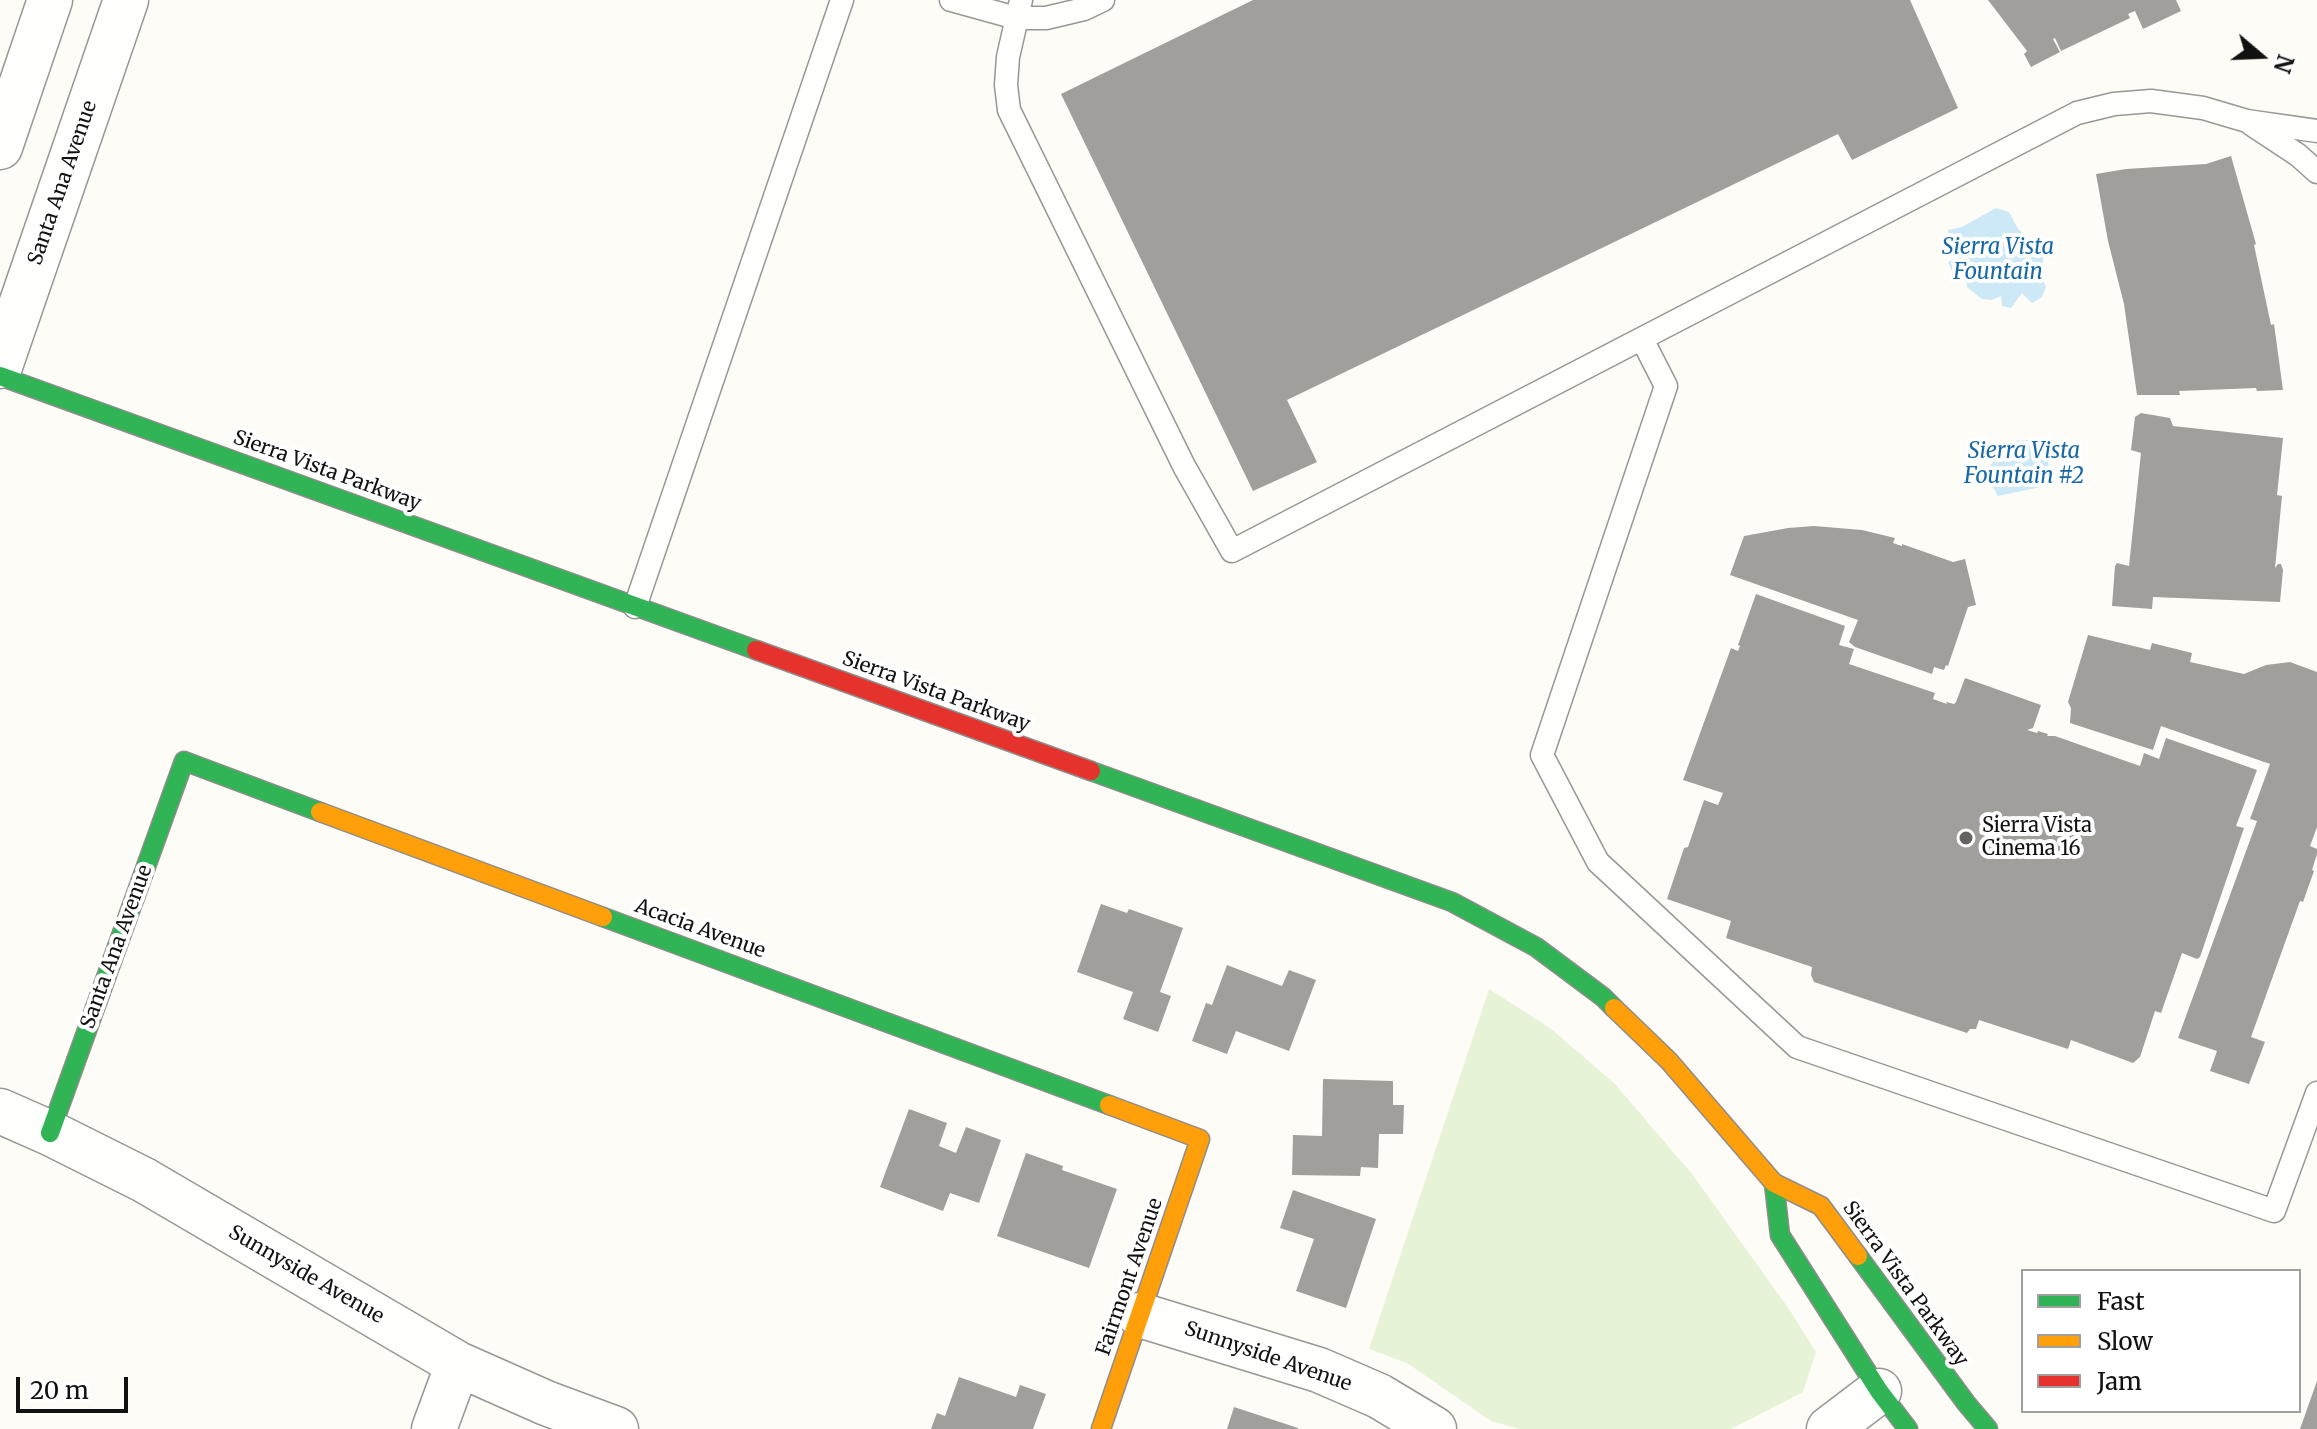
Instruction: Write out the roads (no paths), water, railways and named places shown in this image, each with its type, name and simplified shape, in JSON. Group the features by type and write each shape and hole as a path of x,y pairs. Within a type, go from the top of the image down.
{"main road":[{"name":"Sierra Vista Parkway","path":"0,376 1452,902 1536,947 1603,997 1669,1061 1774,1183 1821,1206 1988,1429"},
{"name":"Santa Ana Avenue","path":"50,1133 184,761"},
{"name":"Acacia Avenue","path":"184,761 1200,1139"},
{"name":"Fairmont Avenue","path":"1101,1429 1200,1139"},
{"path":"1774,1183 1780,1235 1889,1391 1908,1429"}],"street":[{"path":"0,147 50,0"},
{"name":"Santa Ana Avenue","path":"0,366 126,0"},
{"name":"Sunnyside Avenue","path":"0,1111 144,1180 458,1364 546,1403 616,1429"},
{"name":"Sunnyside Avenue","path":"1140,1315 1319,1370 1379,1396 1434,1429"},
{"path":"434,1429 458,1364"},
{"path":"1829,1429 1889,1391"}],"lane":[{"path":"635,607 842,0"},
{"path":"951,0 1019,9 1046,18 1066,15 1103,0"},
{"path":"1019,9 1008,57 1006,85 1009,110 1184,466 1232,551 2077,113 2114,104 2151,101 2203,108 2247,121 2317,131"},
{"path":"2247,121 2298,155 2317,172"},
{"path":"1642,339 1666,386 1542,755 1598,862 1797,1047 2274,1211 2317,1093"}],"water":[{"name":"Sierra Vista Fountain","path":"1996,208 2009,212 2018,229 2043,253 2046,287 2042,297 2032,303 2022,293 2011,308 2002,306 2001,296 1992,300 1982,299 1967,287 1965,274 1952,271 1948,262 1957,258 1946,248 1948,230 1962,227"},
{"name":"Sierra Vista Fountain #2","path":"2033,440 2047,446 2050,485 1998,496 1984,472 2013,441"}],"place":[{"name":"Sierra Vista Cinema 16","path":"1966,838"}]}
